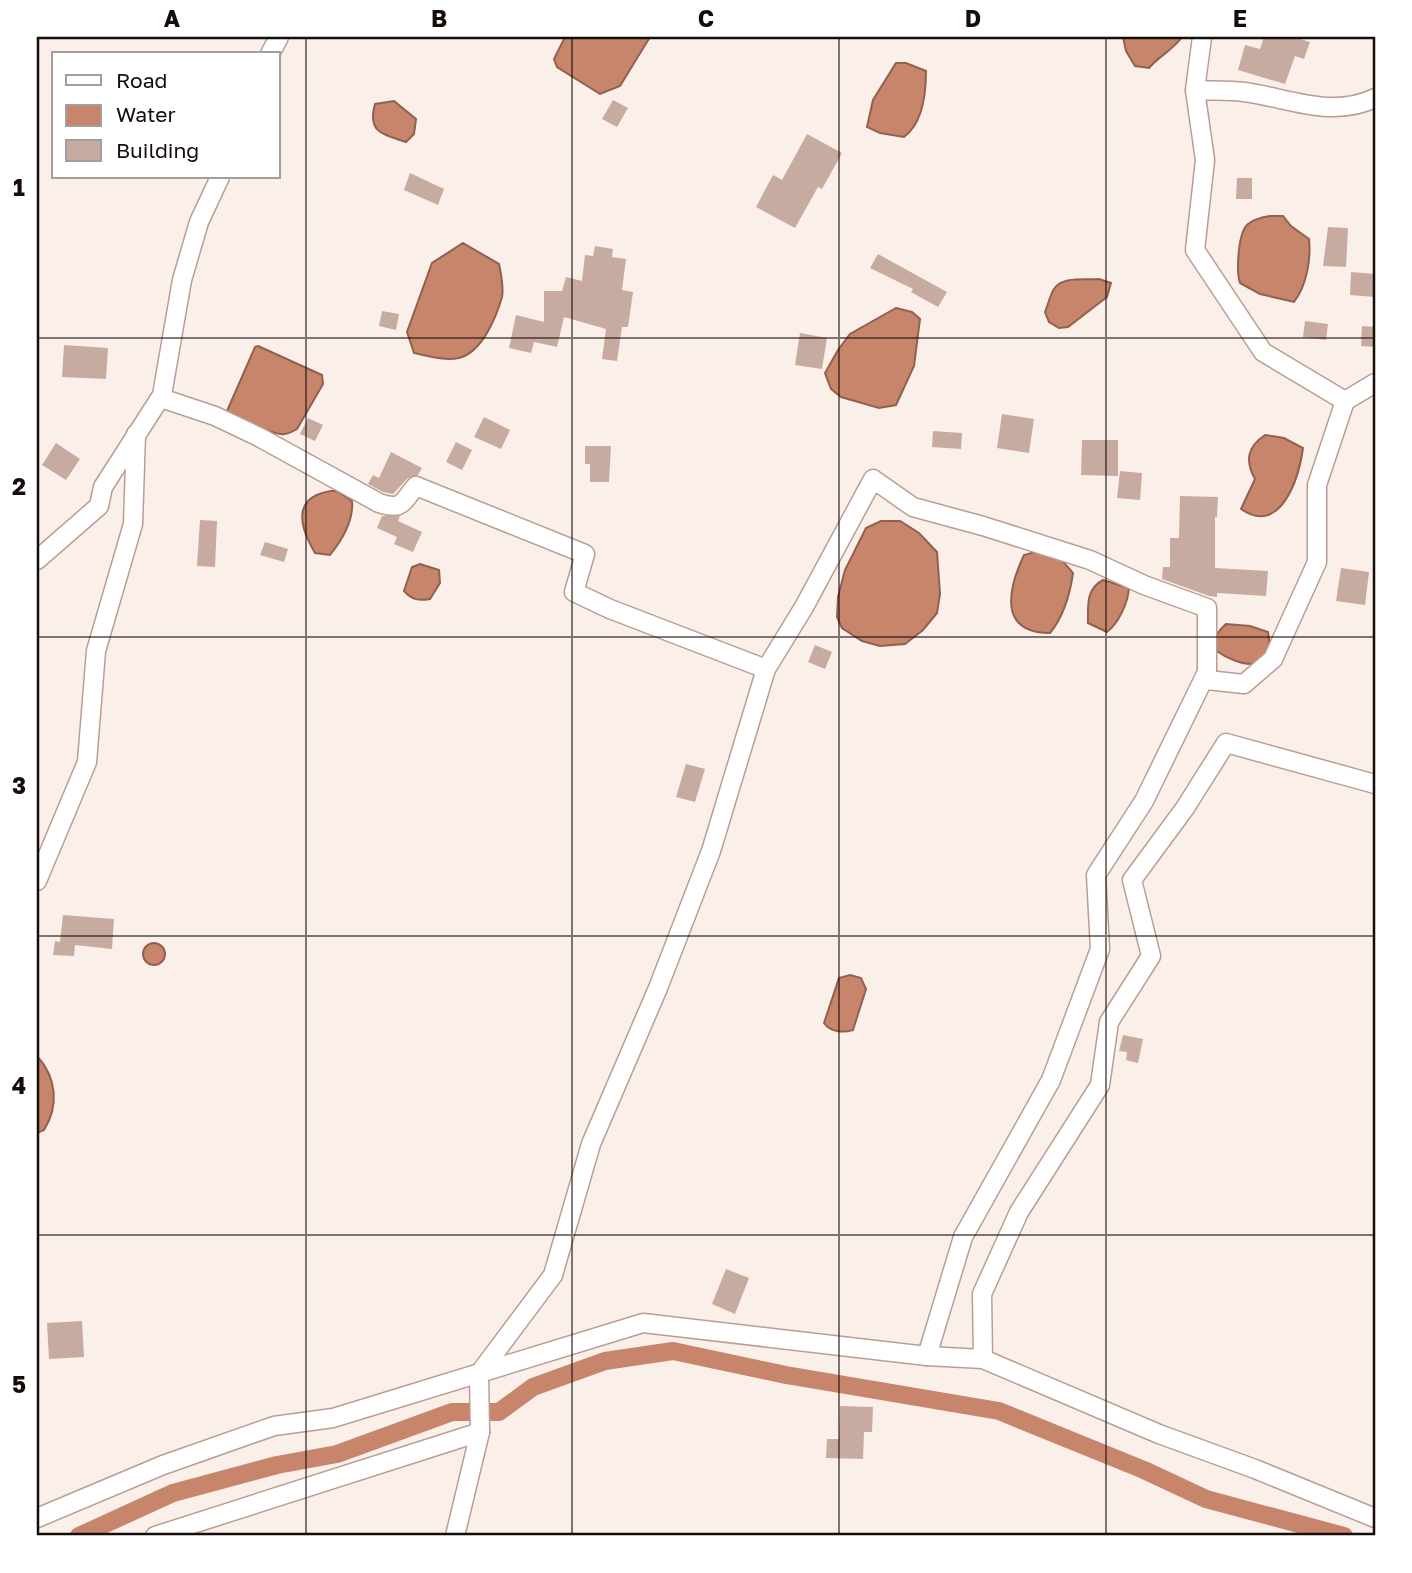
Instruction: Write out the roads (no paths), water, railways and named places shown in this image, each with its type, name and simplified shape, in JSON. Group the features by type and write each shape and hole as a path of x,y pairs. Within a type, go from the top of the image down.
{"street":[{"path":"1202,37 1195,90 1205,160 1195,250 1263,352 1345,401"},
{"path":"1195,90 1244,92 1316,108 1359,106 1375,98"},
{"path":"37,560 99,506 103,487 161,398 183,280 199,222 220,178"},
{"path":"455,1536 480,1427 479,1374 553,1275 591,1144 658,988 711,851 766,669 804,607 873,478 914,508 983,526 1090,560 1144,585 1207,608 1207,680 1244,684 1273,659 1317,562 1317,485 1345,401 1375,383"},
{"path":"161,398 215,416 259,436 392,508 402,505 416,486 585,554 574,592 610,609 766,669"},
{"path":"37,881 87,762 96,651 133,524 136,433"},
{"path":"927,1356 963,1237 1051,1080 1100,949 1096,875 1144,801 1207,672"},
{"path":"983,1359 982,1294 1019,1212 1100,1086 1109,1022 1151,956 1132,880 1185,808 1226,743 1375,785"},
{"path":"37,1518 163,1465 274,1426 333,1418 643,1322 927,1356 983,1359 1159,1434 1255,1469 1375,1518"},
{"path":"155,1536 480,1427"}],"water":[{"path":"565,37 650,37 620,86 600,94 557,67 554,59"},
{"path":"1123,37 1182,37 1149,68 1135,66 1126,51"},
{"path":"896,63 906,63 926,71 924,98 919,116 904,137 880,133 867,127 873,100"},
{"path":"394,101 416,119 414,134 406,142 379,131 373,121 375,104"},
{"path":"1270,216 1283,216 1291,226 1309,239 1307,272 1294,302 1260,294 1240,283 1239,252 1245,228 1253,221"},
{"path":"463,243 499,264 503,293 492,324 475,349 459,358 442,359 414,353 407,332 432,263"},
{"path":"1074,279 1099,279 1111,283 1107,297 1068,327 1059,328 1049,322 1045,312 1058,285"},
{"path":"896,308 912,312 920,319 914,366 896,405 879,408 841,397 831,389 825,373 838,350 850,334"},
{"path":"255,347 322,375 323,384 297,429 289,433 269,431 227,411"},
{"path":"1265,435 1284,438 1303,448 1297,474 1286,500 1277,510 1267,515 1255,516 1241,509 1255,479 1249,460 1251,449"},
{"path":"337,491 352,501 351,516 343,537 330,555 315,553 305,533 302,514 310,499"},
{"path":"881,521 900,521 919,533 937,552 940,594 937,613 923,630 905,644 880,646 862,641 842,628 837,617 838,597 845,570 866,528"},
{"path":"1035,552 1057,557 1073,573 1065,605 1050,633 1033,631 1022,626 1012,607 1011,595 1018,568 1024,555"},
{"path":"420,564 439,570 440,583 430,599 416,599 404,591 412,567"},
{"path":"1103,580 1129,588 1122,612 1107,632 1088,623 1091,593"},
{"path":"1226,624 1250,626 1268,632 1267,656 1262,662 1254,664 1235,661 1215,650 1217,635"},
{"path":"150,943 158,943 165,950 165,958 158,965 150,965 143,958 143,950"},
{"path":"850,975 861,978 866,989 853,1030 837,1031 824,1023 839,978"},
{"path":"37,1056 49,1073 54,1102 49,1121 44,1130 37,1133"}],"waterway":[{"path":"79,1536 173,1493 277,1465 337,1454 452,1412 499,1412 533,1387 605,1361 673,1351 786,1375 999,1411 1144,1470 1206,1499 1344,1536"}]}
